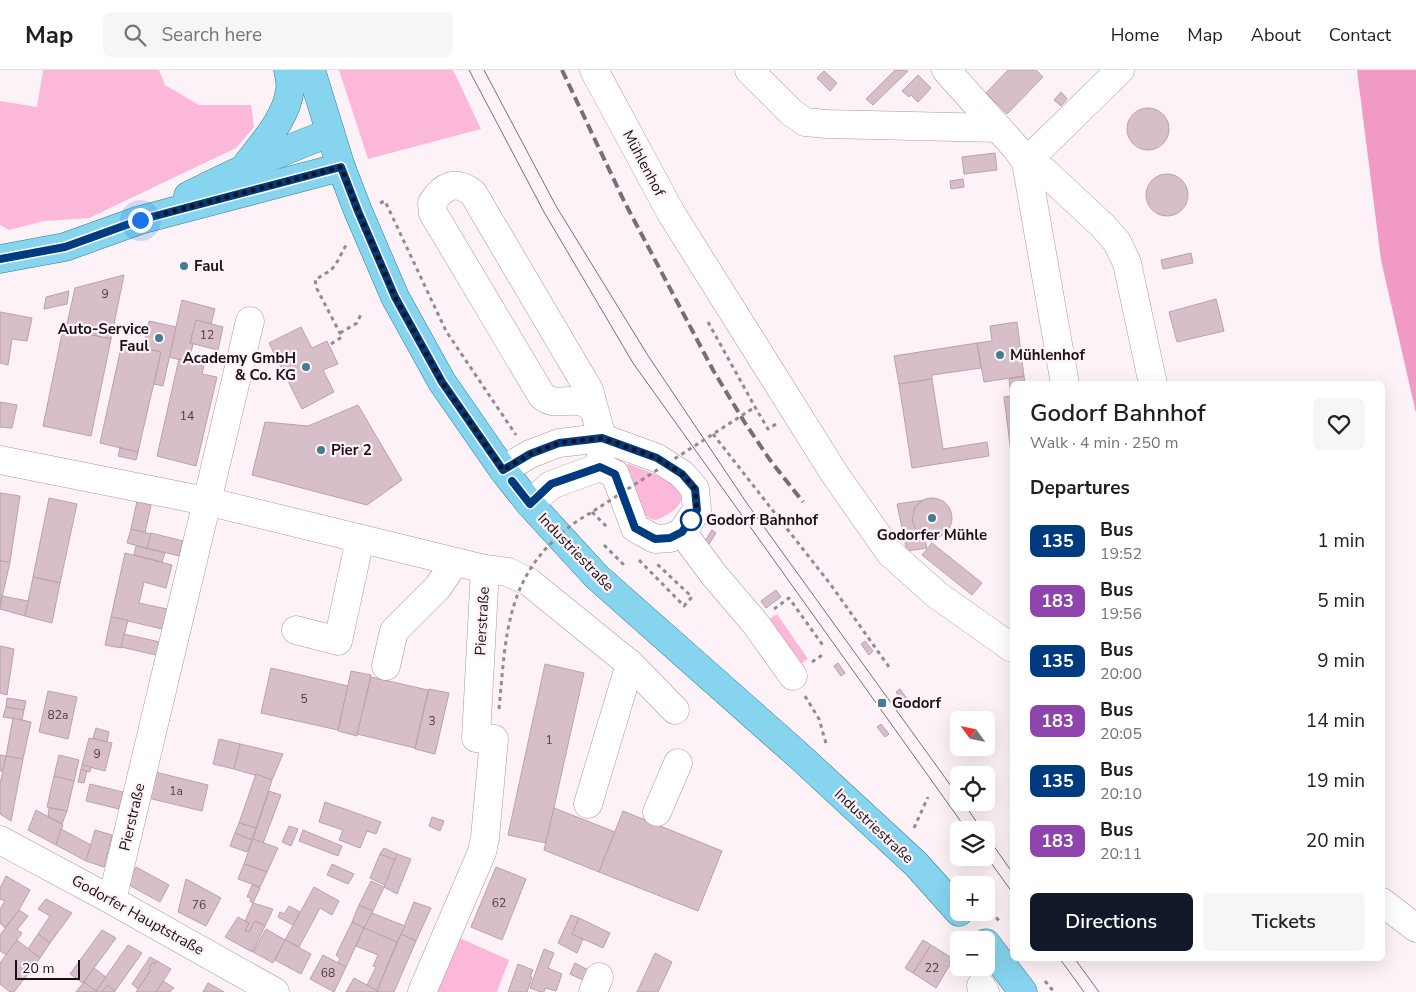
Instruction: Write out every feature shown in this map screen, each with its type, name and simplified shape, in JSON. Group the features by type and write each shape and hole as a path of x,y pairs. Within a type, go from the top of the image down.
{"main road":[{"path":"245,167 280,118 288,103 291,88 288,70"},
{"name":"Industriestraße","path":"311,70 341,167 395,297 442,382 503,470 530,504 597,577 790,748 916,864 950,902"},
{"path":"140,220 245,167 330,133"},
{"path":"0,259 65,247 140,220 341,167"},
{"name":"Industriestraße","path":"967,921 976,931"},
{"path":"995,955 1023,992"}],"street":[{"name":"Mühlenhof","path":"594,70 671,213 834,473 890,553 937,595 1010,647"},
{"path":"749,70 791,112 805,122 997,128"},
{"path":"946,70 1016,148 1026,162 1064,381"},
{"path":"1026,162 1120,70"},
{"path":"1026,162 1044,171 1103,226 1117,242 1127,263 1152,381"},
{"path":"594,409 586,402 574,400 552,401 542,396 434,213 432,203 439,192 453,185 464,186 473,193 589,390 602,438 600,467"},
{"name":"Pierstraße","path":"112,900 250,321"},
{"path":"503,470 530,454 559,443 602,438 657,458 682,474 695,489 697,510 682,532 670,538 655,539 635,528 615,474 600,467 551,484 530,504"},
{"name":"Pierstraße","path":"0,460 206,501 486,569 476,738 494,740 486,829 482,852 422,992"},
{"path":"682,532 714,575 755,623 794,676"},
{"path":"296,630 338,641 360,539"},
{"path":"386,666 394,631 438,587 455,562"},
{"path":"486,569 508,572 530,582 630,664 675,710"},
{"path":"588,804 630,664"},
{"path":"657,812 678,763"},
{"name":"Godorfer Hauptstraße","path":"0,840 112,900 275,992"},
{"path":"1385,904 1416,928"}],"path":[{"path":"385,201 446,331 530,454"},
{"path":"331,344 342,337 317,289 315,280 331,270 348,243"},
{"path":"340,334 357,323 362,312"},
{"path":"498,708 512,606 534,563 547,547 567,529 592,512 754,407 768,429 782,420"},
{"path":"713,434 831,585 889,667 886,669"},
{"path":"592,512 612,532"},
{"path":"633,554 684,606 692,598 652,559"},
{"path":"789,598 824,647"},
{"path":"820,657 825,653"},
{"path":"794,676 819,719 827,748"},
{"path":"914,828 928,797"}],"shaded area":[{"path":"43,70 159,70 165,85 199,105 251,105 254,127 236,148 89,218 44,221 9,230 0,225 0,101 37,107"},
{"path":"339,70 453,70 481,129 368,159"},
{"path":"1357,70 1416,70 1416,413 1381,260"},
{"path":"628,464 652,473 675,486 680,494 680,502 673,511 656,520 650,519 641,511 625,466"},
{"path":"777,614 808,659 794,669 763,624"},
{"path":"453,935 509,960 497,992 430,992"}],"building":[{"path":"895,70 908,71 873,105 866,99"},
{"path":"1008,70 1036,70 1043,77 1007,114 986,93"},
{"path":"824,71 837,83 830,91 817,78"},
{"path":"918,75 931,88 918,102 911,95 909,97 902,91"},
{"path":"1061,92 1067,99 1061,106 1054,100"},
{"path":"1152,108 1160,111 1166,117 1169,129 1166,141 1160,147 1144,150 1136,147 1130,141 1127,125 1130,117 1136,111"},
{"path":"995,153 997,170 964,174 962,157"},
{"path":"1171,174 1179,177 1185,183 1188,195 1185,207 1179,213 1163,216 1155,213 1149,207 1146,191 1149,183 1155,177"},
{"path":"963,179 964,187 951,189 950,181"},
{"path":"1191,253 1193,263 1163,269 1161,260"},
{"path":"124,275 111,339 66,329 75,288"},
{"path":"69,291 67,304 44,309 46,297"},
{"path":"1216,299 1224,331 1177,342 1169,312"},
{"path":"182,300 215,309 211,324 196,320 190,343 193,344 189,362 169,357"},
{"path":"0,312 32,318 27,341 12,339 8,365 0,363"},
{"path":"196,320 223,327 218,350 190,343"},
{"path":"149,321 176,327 163,386 154,384 161,352 143,348"},
{"name":"Mühlenhof","path":"1017,322 1024,376 984,382 977,343 992,341 990,326"},
{"name":"Academy GmbH & Co. KG","path":"301,327 312,348 327,341 338,364 323,370 334,392 302,409 269,343"},
{"path":"63,329 111,339 91,436 43,426"},
{"path":"122,343 161,352 138,452 100,443"},
{"path":"977,343 981,368 932,375 932,379 899,384 894,356"},
{"path":"179,359 204,366 202,374 217,377 196,466 157,456"},
{"path":"1024,376 1025,381 1010,381 1010,388 1009,379"},
{"path":"932,379 943,449 987,442 989,456 912,468 899,384"},
{"path":"1010,396 1010,445 1004,397"},
{"path":"0,402 17,405 12,428 0,427"},
{"name":"Pier 2","path":"358,405 402,480 367,505 252,475 265,422 308,426"},
{"path":"120,448 138,452 136,460 118,456"},
{"path":"0,493 20,496 10,562 0,561"},
{"path":"49,498 77,504 60,583 33,577"},
{"name":"Godorfer Mühle","path":"928,498 936,498 943,501 949,507 952,518 949,529 943,535 936,538 928,538 921,535 915,529 912,522 912,514 915,507 921,501"},
{"path":"924,500 915,507 912,520 917,532 924,536 927,548 907,551 897,504"},
{"path":"137,501 151,505 145,533 131,529"},
{"path":"131,529 151,534 147,548 127,543"},
{"path":"712,530 716,533 709,544 705,541"},
{"path":"151,533 183,541 179,556 147,548"},
{"path":"932,543 982,583 972,595 922,555"},
{"path":"136,546 165,553 162,562 134,555"},
{"path":"125,553 172,565 166,588 144,582 139,603 167,609 162,629 111,617"},
{"path":"0,561 10,562 0,607"},
{"path":"33,577 60,583 52,623 25,616"},
{"path":"776,590 781,597 766,608 761,601"},
{"path":"2,596 28,601 25,616 0,609"},
{"path":"111,617 128,620 121,648 105,645"},
{"path":"124,634 160,642 156,655 121,647"},
{"path":"865,641 873,651 869,655 861,644"},
{"path":"0,646 14,649 7,695 0,693"},
{"path":"838,663 845,673 841,676 834,666"},
{"path":"545,664 584,673 546,843 508,835"},
{"path":"271,668 348,686 338,730 261,713"},
{"path":"351,671 371,675 357,736 338,731"},
{"path":"371,677 428,690 415,748 357,734"},
{"path":"429,689 449,693 435,754 415,749"},
{"path":"900,689 907,699 903,702 896,692"},
{"path":"48,691 77,697 68,739 39,732"},
{"path":"7,698 26,701 24,710 6,707"},
{"path":"6,707 24,710 22,720 3,717"},
{"path":"13,718 31,722 23,759 6,756"},
{"path":"881,724 889,734 885,737 877,727"},
{"path":"96,728 109,732 107,742 93,738"},
{"path":"89,738 112,743 105,771 82,765"},
{"path":"219,739 240,744 234,769 213,764"},
{"path":"240,744 283,754 272,780 234,769"},
{"path":"0,755 6,756 3,771 0,771"},
{"path":"59,755 79,760 74,781 54,776"},
{"path":"6,756 23,759 11,821 0,814 0,784"},
{"path":"82,765 91,767 90,772 81,770"},
{"path":"81,769 87,771 84,783 78,782"},
{"path":"151,771 208,785 202,811 144,797"},
{"path":"256,774 272,780 256,828 239,823"},
{"path":"54,776 74,781 67,811 47,807"},
{"path":"90,784 123,792 119,809 86,801"},
{"path":"269,791 281,795 263,843 253,839"},
{"path":"325,802 381,822 376,834 367,831 360,848 339,840 343,830 319,822"},
{"path":"49,808 67,811 62,824 48,816"},
{"path":"554,808 615,832 599,872 544,850"},
{"path":"36,810 63,825 56,845 28,830"},
{"path":"623,811 722,851 698,911 599,872"},
{"path":"432,817 444,821 440,831 429,826"},
{"path":"239,823 256,828 252,840 235,833"},
{"path":"289,826 298,829 291,846 282,842"},
{"path":"61,829 91,845 86,861 56,845"},
{"path":"95,830 112,835 104,867 86,861"},
{"path":"303,830 342,846 338,856 299,841"},
{"path":"235,833 252,840 247,852 230,846"},
{"path":"253,839 278,848 267,872 244,864"},
{"path":"384,848 397,854 395,860 380,854"},
{"path":"380,854 395,860 385,885 370,878"},
{"path":"397,854 411,859 397,894 384,887"},
{"path":"244,864 267,872 260,887 238,879"},
{"path":"332,864 354,874 348,884 327,875"},
{"path":"136,867 169,885 160,902 127,884"},
{"path":"496,867 526,879 502,940 471,927"},
{"path":"6,876 30,890 19,910 5,928 0,923 0,909 5,901 0,899 0,888"},
{"path":"186,879 221,898 206,926 178,912"},
{"path":"371,881 384,887 373,911 359,905"},
{"path":"252,885 260,888 253,903 250,901 251,898 247,897"},
{"path":"314,887 339,901 332,915 320,908 299,947 285,940"},
{"path":"46,899 72,913 50,943 38,934 50,916 38,909"},
{"path":"414,902 431,908 416,941 401,934"},
{"path":"253,903 273,909 265,926 255,921 249,932 245,931 249,923 245,921"},
{"path":"359,905 373,911 364,928 352,922"},
{"path":"289,906 300,912 293,925 278,917 280,912 284,914"},
{"path":"19,910 28,916 17,930 22,933 6,955 0,951 0,935"},
{"path":"372,913 405,926 397,942 364,928"},
{"path":"571,915 579,918 572,934 583,939 577,953 558,943"},
{"path":"238,917 249,923 245,931 249,932 255,921 265,926 252,952 225,937"},
{"path":"579,918 610,933 603,948 572,934"},
{"path":"352,922 364,928 346,967 338,963 340,959 336,955"},
{"path":"364,928 397,942 377,991 367,985 376,967 373,966 378,955 356,946"},
{"path":"266,929 285,940 273,963 253,952"},
{"path":"102,930 116,938 83,983 70,974"},
{"path":"38,934 50,943 40,958 28,949"},
{"path":"401,934 416,941 394,992 377,991"},
{"path":"17,940 40,958 14,992 10,992 0,984 0,963"},
{"path":"285,940 311,954 301,974 275,960"},
{"path":"923,940 931,945 913,973 905,968"},
{"path":"128,945 142,953 115,991 107,985 102,992 96,991"},
{"path":"931,945 950,957 950,965 936,988 913,973"},
{"path":"544,949 554,953 548,968 562,974 556,991 545,988 544,992 541,992 530,988"},
{"path":"655,953 672,962 658,992 637,992"},
{"path":"323,955 346,967 334,992 310,979"},
{"path":"150,957 157,961 155,964 153,962 149,968 151,970 138,989 132,984"},
{"path":"157,961 171,969 156,992 136,992 151,970 149,968 153,962 155,964"},
{"path":"575,963 592,972 587,982 570,974"},
{"path":"518,964 533,970 527,992 508,992"},
{"path":"94,968 106,977 96,991 84,982"},
{"path":"354,978 378,991 378,992 346,992"},
{"path":"163,981 174,988 170,992 156,992"},
{"path":"84,982 96,991 98,992 76,992"},
{"path":"208,983 224,992 203,992"},
{"path":"107,985 115,991 102,992"}],"tram line":[{"path":"469,70 544,212 633,363 961,821"},
{"path":"484,70 556,206 647,354 746,502 950,785"},
{"path":"969,811 976,821"},
{"path":"995,848 1010,869"},
{"path":"993,866 1010,889"},
{"path":"1061,961 1084,992"},
{"path":"1076,961 1099,992"}],"railway":[{"path":"562,70 624,201 713,370 770,460 803,502"}],"bus line":[{"name":"135","path":"0,259 65,247 140,220 341,167 395,297 442,382 503,470 530,454 559,443 602,438 657,458 682,474 695,489 697,510 682,532 670,538 655,539 635,528 615,474 600,467 551,484 530,504 512,481"}],"place":[{"name":"Faul","path":"184,266"},
{"name":"Auto-Service Faul","path":"159,338"},
{"name":"Mühlenhof","path":"1000,355"},
{"name":"Academy GmbH & Co. KG","path":"306,367"},
{"name":"Pier 2","path":"321,450"},
{"name":"Godorfer Mühle","path":"932,518"},
{"name":"Godorf Bahnhof","path":"691,520"},
{"name":"Godorf","path":"882,703"}],"route":[{"path":"140,220 341,167 395,297 442,382 503,470 530,454 559,443 602,438 657,458 682,474 695,489 697,510 691,520"}]}
